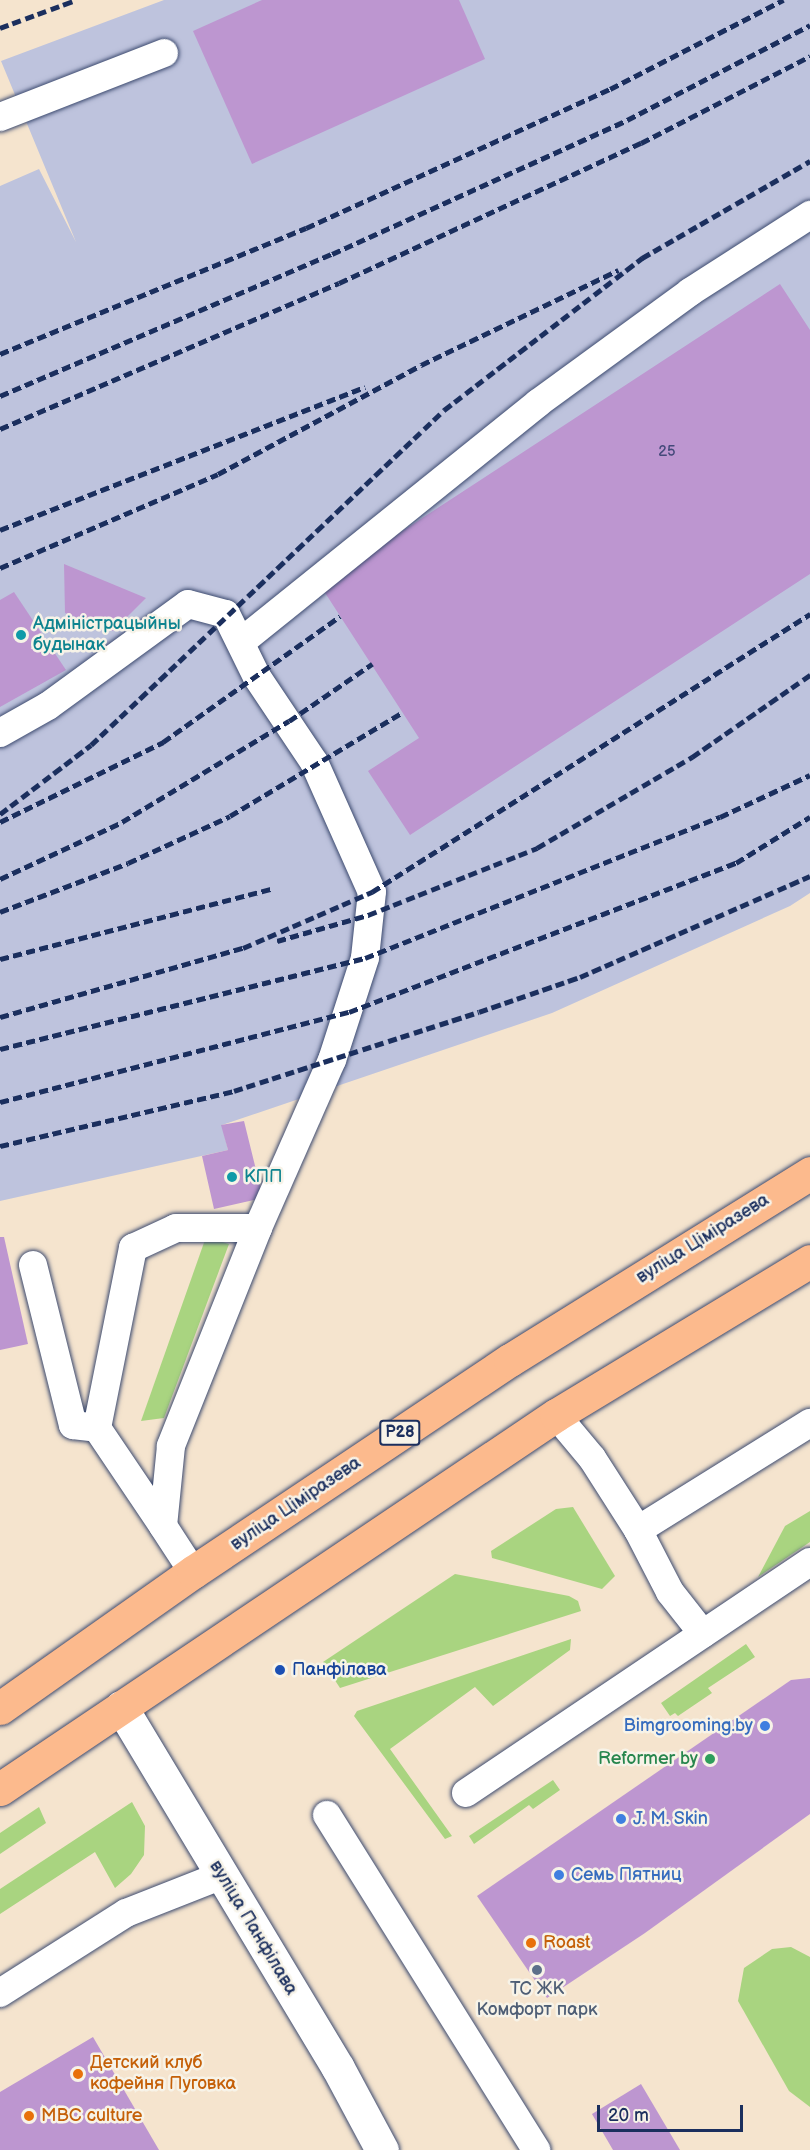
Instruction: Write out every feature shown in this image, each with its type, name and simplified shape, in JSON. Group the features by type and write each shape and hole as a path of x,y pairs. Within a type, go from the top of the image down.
{"main road":[{"name":"вуліца Ціміразева","path":"0,1708 193,1572 510,1360 810,1173"},
{"path":"0,1789 556,1415 810,1260"}],"street":[{"name":"вуліца Панфілава","path":"121,1707 220,1875 339,2068 382,2150"}],"lane":[{"path":"0,117 164,52"},
{"path":"241,642 538,403 690,292 810,215"},
{"path":"0,733 48,706 188,604 226,614 257,677 314,762 372,892 365,958 349,1012 258,1227 171,1446 163,1526"},
{"path":"193,1572 97,1428 133,1248 176,1228 258,1227"},
{"path":"33,1265 73,1425 97,1428"},
{"path":"556,1415 592,1458 638,1530 670,1592 703,1634"},
{"path":"638,1530 810,1423"},
{"path":"466,1793 810,1562"},
{"path":"327,1815 536,2150"},
{"path":"0,1993 126,1913 220,1875"}],"shaded area":[{"path":"164,0 810,0 810,893 790,906 552,1013 222,1125 228,1150 0,1201 0,186 39,169 76,242 1,61"}],"green space":[{"path":"206,1237 229,1244 164,1418 141,1421"},
{"path":"573,1507 615,1576 602,1589 492,1558 491,1551 556,1509"},
{"path":"810,1511 810,1542 758,1577 785,1526"},
{"path":"455,1574 569,1596 578,1601 581,1611 340,1688 323,1662"},
{"path":"571,1639 570,1650 493,1706 475,1687 390,1749 452,1836 445,1839 354,1716 357,1711"},
{"path":"746,1644 755,1657 708,1688 712,1693 678,1716 675,1713 670,1716 661,1703"},
{"path":"553,1780 560,1790 533,1809 529,1805 474,1844 469,1836"},
{"path":"132,1802 145,1826 144,1855 131,1874 115,1888 95,1852 0,1914 0,1889"},
{"path":"39,1807 46,1823 0,1854 0,1833"},
{"path":"791,1947 810,1957 810,2107 789,2091 738,2001 744,1968 772,1949"}],"building":[{"path":"262,0 459,0 485,59 252,164 193,31"},
{"path":"780,284 810,330 810,574 410,835 368,771 419,738 320,585"},
{"path":"64,564 146,598 113,631 65,613"},
{"name":"Адміністрацыйны будынак","path":"14,592 66,670 0,707 0,600"},
{"name":"КПП","path":"244,1121 263,1198 214,1209 202,1156 228,1150 221,1125"},
{"path":"0,1237 4,1237 28,1344 0,1350"},
{"path":"810,1678 810,1814 645,1933 547,1998 477,1896 791,1680"},
{"path":"93,2037 159,2150 0,2150 0,2092"},
{"path":"641,2084 680,2150 613,2150 592,2114"}],"railway":[{"path":"0,28 76,0"},
{"path":"0,354 306,228 610,89 783,0"},
{"path":"0,396 332,254 627,120 810,25"},
{"path":"0,429 339,283 641,143 810,56"},
{"path":"0,814 91,745 444,410 642,258 810,161"},
{"path":"0,568 218,474 421,365 618,270"},
{"path":"0,530 365,387"},
{"path":"0,1017 243,948 372,892 810,614"},
{"path":"0,822 163,742 340,616"},
{"path":"0,879 122,822 289,721 372,664"},
{"path":"277,941 368,915 537,848 692,757 810,675"},
{"path":"0,912 128,863 230,816 403,712"},
{"path":"0,1049 365,958 720,817 810,775"},
{"path":"0,1102 349,1012 736,863 810,817"},
{"path":"0,1146 234,1091 479,1012 580,977 810,876"},
{"path":"0,959 274,888"}],"place":[{"name":"Адміністрацыйны будынак","path":"21,635"},
{"name":"КПП","path":"232,1177"},
{"name":"Панфілава","path":"280,1670"},
{"name":"Bimgrooming.by","path":"765,1726"},
{"name":"Reformer by","path":"710,1759"},
{"name":"J. M. Skin","path":"621,1819"},
{"name":"Семь Пятниц","path":"559,1875"},
{"name":"Roast","path":"531,1943"},
{"name":"ТС ЖК Комфорт парк","path":"537,1970"},
{"name":"Детский клуб кофейня Пуговка","path":"78,2074"},
{"name":"MBC culture","path":"29,2116"}]}
